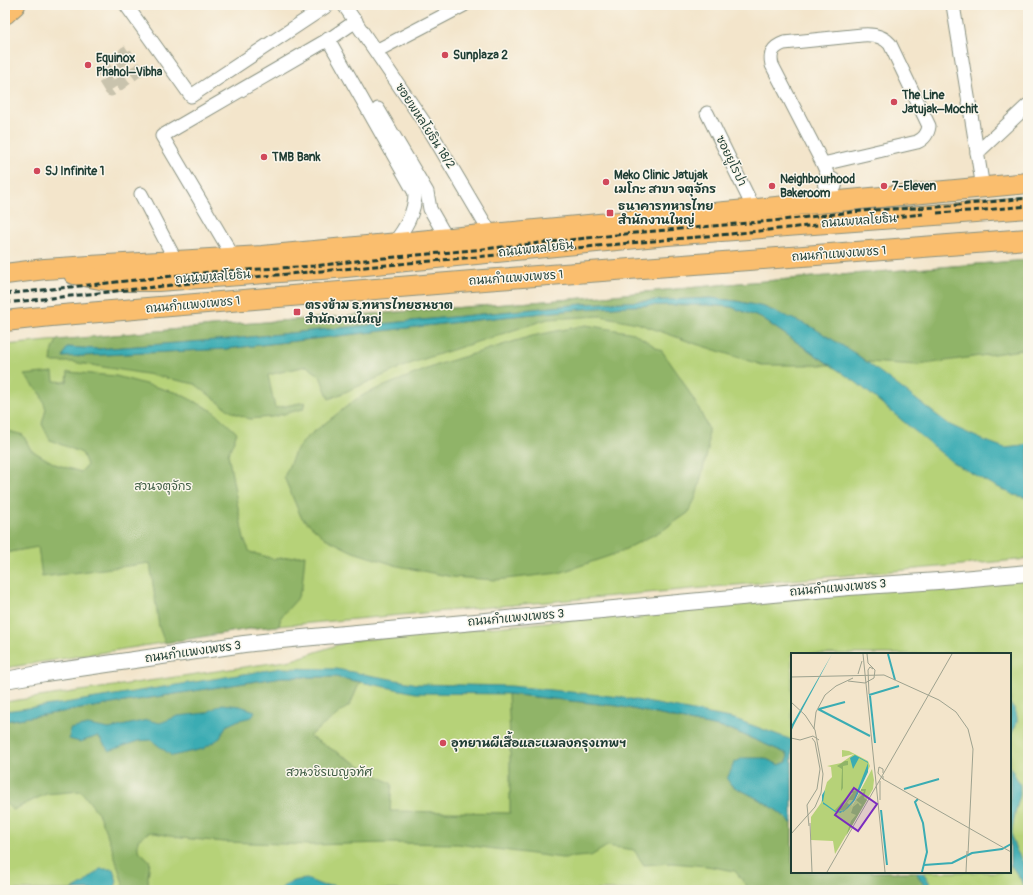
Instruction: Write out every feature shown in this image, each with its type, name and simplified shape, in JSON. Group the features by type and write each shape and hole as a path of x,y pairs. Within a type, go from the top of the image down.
{"main road":[{"path":"5,14 15,5"},
{"name":"ถนนพหลโยธิน","path":"5,274 110,264 234,258 754,209 831,190 983,188 1028,183"},
{"name":"ถนนพหลโยธิน","path":"45,269 117,281 158,280 335,268 667,235 1028,208"},
{"path":"606,242 652,219"},
{"name":"ถนนกำแพงเพชร 1","path":"5,321 484,280 1028,239"}],"street":[{"path":"126,5 191,96 328,5"},
{"name":"ซอยพหลโยธิน 18/2","path":"344,5 432,134 491,234"},
{"path":"376,51 464,5"},
{"path":"953,5 983,188"},
{"path":"234,258 162,136 356,21"},
{"path":"823,164 917,142 927,133 929,126 890,44 886,40 871,35 862,35 784,43 773,50 770,58 772,65 823,164 831,190"},
{"path":"331,37 415,194 414,208 410,219 402,233 393,244"},
{"path":"331,37 427,192 430,209"},
{"path":"977,153 1028,105"},
{"name":"ซอยยูโรปา","path":"707,113 754,209"},
{"path":"141,194 176,261"},
{"path":"414,208 418,204 425,204 430,209 448,238"},
{"name":"ถนนกำแพงเพชร 3","path":"5,680 244,644 282,640 850,587 1028,573"}],"green space":[{"name":"สวนจตุจักร","path":"1028,260 1028,559 255,628 5,668 5,345 213,326 572,299 740,283"},
{"path":"1028,260 1028,349 918,365 867,362 856,354 764,307 736,301 711,298 583,304 230,339 97,349 67,347 64,357 226,349 583,309 628,306 707,305 731,307 761,318 830,365 762,365 637,323 601,316 548,319 412,363 329,399 320,376 307,366 268,375 275,408 305,402 303,409 272,417 249,419 230,411 195,384 152,375 72,362 51,362 52,352 57,340 213,326 572,299 740,283"},
{"path":"586,325 634,333 662,351 681,378 708,428 708,450 696,497 688,513 663,530 618,553 559,573 496,580 452,577 398,566 353,552 325,538 301,517 284,477 295,452 306,438 355,400 367,393 440,364 532,336"},
{"path":"53,372 54,381 67,382 68,372 116,376 178,393 213,411 237,433 228,454 244,539 250,552 274,559 305,555 302,587 297,599 281,617 279,626 255,628 165,643 159,627 150,563 42,577 38,547 5,553 5,430 23,435 31,450 55,464 81,472 87,465 82,453 50,440 42,424 46,409 40,393 24,375"},
{"name":"สวนวชิรเบญจทัศ","path":"1028,576 1028,890 5,890 5,702 292,660 349,641"},
{"path":"282,677 335,677 360,682 350,705 309,736 392,784 390,811 510,813 510,738 508,694 618,706 732,730 788,754 787,762 779,765 764,758 731,785 755,797 779,812 791,823 791,873 917,873 927,890 750,890 735,871 707,866 672,863 644,865 634,850 607,846 591,856 562,858 458,844 388,843 311,845 224,842 181,838 149,832 138,840 138,850 150,861 148,877 149,890 125,890 110,842 98,813 81,791 46,794 13,810 5,803 5,721"}],"water":[{"path":"711,298 736,301 764,307 812,327 856,354 950,425 1005,448 1022,446 1028,443 1028,498 1014,495 952,462 857,383 761,318 731,307 671,305 583,309 226,349 63,357 67,347 97,349 230,339 583,304"},
{"path":"281,668 336,669 418,684 511,686 620,697 735,719 791,740 791,823 779,812 755,797 731,785 727,779 734,763 743,758 764,758 779,765 787,762 788,754 732,730 618,706 508,694 416,693 335,677 282,677 5,721 5,711 59,704"},
{"path":"222,704 240,706 255,711 252,717 239,720 226,726 220,738 203,749 172,756 151,740 138,741 109,751 98,736 80,742 69,739 70,729 88,725 109,729 147,720 160,723 178,716 206,713"},
{"path":"1011,704 1017,714 1016,723 1011,735"},
{"path":"1011,768 1020,785 1020,795 1015,813 1012,838 1015,848 1028,871 1028,890 1021,890 1023,886 1021,880 1011,865"},
{"path":"100,869 113,869 117,881 114,890 72,890 84,883"},
{"path":"917,873 924,873 934,890 927,890"},
{"path":"307,879 324,886 333,885 345,890 280,890 289,883"}],"tunnel":[{"path":"127,56 101,74 111,90 137,71 125,53 133,48"}],"railway":[{"path":"5,294 210,272 314,266 872,210 938,207 1028,198"},
{"path":"937,213 1028,206"},
{"path":"5,303 210,281 730,234 923,214"}],"place":[{"name":"Sunplaza 2","path":"445,55"},
{"name":"Equinox Phahol–Vibha","path":"88,65"},
{"name":"The Line Jatujak–Mochit","path":"894,102"},
{"name":"TMB Bank","path":"264,157"},
{"name":"SJ Infinite 1","path":"37,171"},
{"name":"Meko Clinic Jatujak เมโกะ สาขา จตุจักร","path":"606,182"},
{"name":"Neighbourhood Bakeroom","path":"772,186"},
{"name":"7-Eleven","path":"884,186"},
{"name":"ธนาคารทหารไทย สำนักงานใหญ่","path":"610,213"},
{"name":"ตรงข้าม ธ.ทหารไทยธนชาต สำนักงานใหญ่","path":"297,312"},
{"name":"อุทยานผีเสื้อและแมลงกรุงเทพฯ","path":"443,743"}]}
